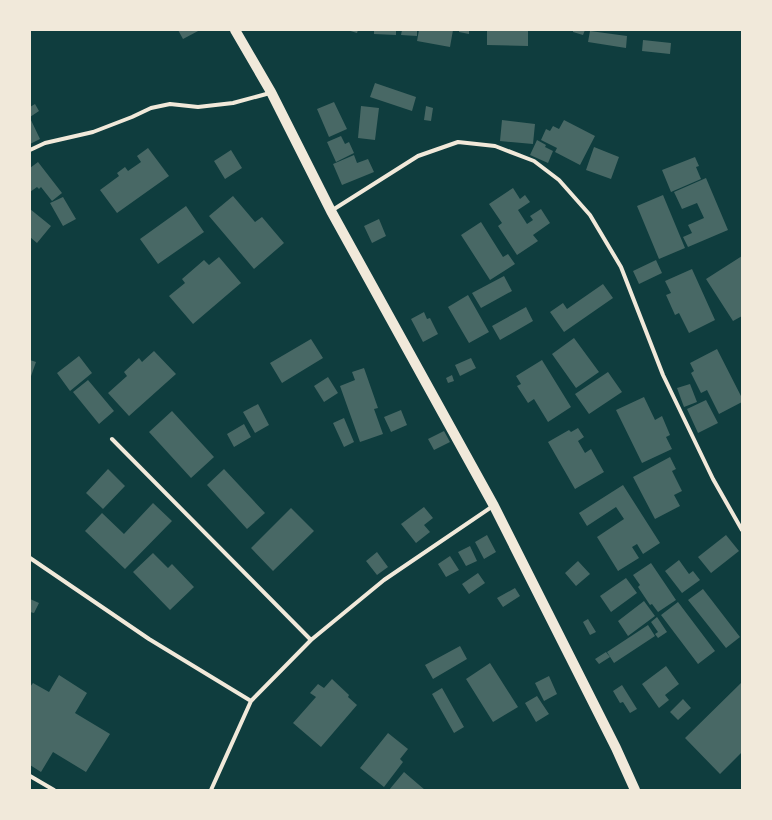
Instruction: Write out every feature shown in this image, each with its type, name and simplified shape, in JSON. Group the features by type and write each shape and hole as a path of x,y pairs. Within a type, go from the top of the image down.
{"main road":[{"path":"235,30 271,92 331,211 494,506 616,748 635,790"}],"street":[{"path":"30,150 45,143 93,132 151,108 170,104 198,107 226,103 271,92"},
{"path":"331,211 418,156 458,142 495,146 534,161 559,180 590,215 621,267 663,375 713,479 742,530"},
{"path":"112,439 311,640"},
{"path":"211,790 250,700 311,640 384,580 494,506"},
{"path":"30,558 149,639 250,700"},
{"path":"30,776 54,790"}],"building":[{"path":"178,30 200,30 183,39"},
{"path":"347,30 358,30 357,33"},
{"path":"374,30 396,30 396,35 374,34"},
{"path":"402,30 417,30 417,36 401,35"},
{"path":"419,30 453,30 450,47 417,41"},
{"path":"459,30 469,30 469,34 459,32"},
{"path":"487,30 528,30 528,46 487,45"},
{"path":"573,30 585,30 583,35 573,32"},
{"path":"590,31 627,36 626,48 588,42"},
{"path":"643,40 671,43 670,54 642,51"},
{"path":"375,83 416,97 412,111 370,97"},
{"path":"334,102 347,129 329,137 317,109"},
{"path":"35,104 39,111 30,117 30,107"},
{"path":"361,106 379,108 375,140 358,138"},
{"path":"426,106 433,108 431,121 424,120"},
{"path":"30,118 40,139 30,144"},
{"path":"502,120 535,124 533,144 500,141"},
{"path":"564,120 595,136 580,165 555,152 557,148 541,140 546,129 550,131 553,126 559,129"},
{"path":"341,136 345,144 349,142 354,153 336,162 327,142"},
{"path":"537,140 546,145 545,147 553,151 548,163 530,155"},
{"path":"594,147 619,157 611,179 586,170"},
{"path":"148,148 169,176 117,213 100,190 119,176 117,173 125,167 128,171 141,162 137,156"},
{"path":"231,150 242,168 225,179 214,161"},
{"path":"354,155 357,163 368,159 374,172 342,185 333,164"},
{"path":"695,157 699,166 696,167 701,179 671,192 662,170"},
{"path":"38,162 62,193 52,201 41,187 39,189 37,187 30,192 30,168"},
{"path":"706,178 728,230 688,247 683,237 692,233 688,225 704,218 697,203 682,209 674,192"},
{"path":"513,188 520,199 525,195 530,202 518,210 527,224 533,220 530,216 541,209 550,223 533,235 538,241 517,255 498,226 502,223 489,204"},
{"path":"663,195 685,248 659,259 637,206"},
{"path":"233,196 255,222 262,217 284,243 254,269 209,216"},
{"path":"63,197 76,219 63,226 50,203"},
{"path":"186,206 204,232 158,264 140,239"},
{"path":"30,209 51,226 37,243 30,237"},
{"path":"379,219 386,236 372,243 364,226"},
{"path":"481,222 503,257 508,254 515,264 490,280 461,235"},
{"path":"742,256 742,316 733,321 706,279"},
{"path":"219,257 241,283 193,324 169,296 185,283 182,279 204,260 209,265"},
{"path":"656,260 662,273 639,284 633,271"},
{"path":"692,269 715,320 689,333 679,313 675,315 666,295 671,293 665,281"},
{"path":"504,276 512,291 481,308 472,293"},
{"path":"603,284 613,298 564,332 550,312 563,303 567,309"},
{"path":"468,295 489,332 469,343 448,307"},
{"path":"526,307 533,321 500,340 492,326"},
{"path":"424,312 427,319 430,318 438,334 423,342 411,319"},
{"path":"574,338 599,372 576,388 552,354"},
{"path":"311,339 323,358 282,383 270,363"},
{"path":"717,349 742,398 742,402 719,414 707,390 701,393 691,373 694,371 690,363"},
{"path":"154,351 176,374 129,416 108,393 127,376 124,372 139,358 142,362"},
{"path":"79,356 92,373 70,391 57,373"},
{"path":"471,358 476,368 460,376 455,365"},
{"path":"30,360 36,362 30,379"},
{"path":"542,360 571,407 548,422 534,399 528,403 517,386 521,384 516,376"},
{"path":"364,368 378,408 374,409 383,434 360,442 340,386 355,380 352,372"},
{"path":"608,372 622,392 589,414 575,394"},
{"path":"452,375 454,381 448,383 446,378"},
{"path":"328,377 338,393 324,402 314,386"},
{"path":"88,380 114,411 99,424 73,392"},
{"path":"690,384 697,402 684,407 677,388"},
{"path":"644,397 655,420 662,416 670,435 666,437 672,449 642,463 616,410"},
{"path":"706,400 718,423 698,433 687,409"},
{"path":"258,404 269,425 255,433 243,412"},
{"path":"401,410 407,425 391,432 384,417"},
{"path":"172,411 214,457 191,478 149,432"},
{"path":"344,418 354,442 344,447 333,423"},
{"path":"244,424 251,437 234,447 227,434"},
{"path":"578,428 584,437 578,441 585,453 591,449 604,472 575,489 548,442 569,430 571,432"},
{"path":"444,431 450,442 434,450 428,439"},
{"path":"670,457 676,469 672,471 682,491 674,495 680,506 655,519 633,477"},
{"path":"108,469 125,486 103,509 86,493"},
{"path":"224,469 265,513 247,529 207,485"},
{"path":"623,485 660,543 643,554 637,544 632,547 639,558 618,571 597,537 624,519 616,507 587,526 579,513"},
{"path":"153,503 172,521 125,569 85,531 102,513 124,534"},
{"path":"424,507 433,518 424,525 430,532 416,543 401,524"},
{"path":"291,508 314,531 273,571 251,548"},
{"path":"487,535 496,552 484,559 475,542"},
{"path":"726,535 739,551 711,573 698,557"},
{"path":"470,546 477,561 466,566 458,552"},
{"path":"377,552 388,567 377,575 366,561"},
{"path":"153,553 168,568 172,564 194,587 170,610 133,572"},
{"path":"450,556 459,570 446,577 438,564"},
{"path":"679,560 689,574 693,571 700,580 682,593 665,571"},
{"path":"578,561 590,574 576,586 565,573"},
{"path":"651,563 676,600 658,612 652,604 650,605 638,587 640,585 633,575"},
{"path":"478,573 485,583 469,594 462,584"},
{"path":"626,578 637,593 611,612 600,596"},
{"path":"515,588 520,596 503,607 497,598"},
{"path":"703,589 740,637 726,648 688,600"},
{"path":"30,599 39,603 34,613 30,612"},
{"path":"644,601 655,616 628,636 618,621"},
{"path":"678,602 715,651 698,664 661,615"},
{"path":"657,617 667,632 658,638 655,634 658,632 651,622"},
{"path":"588,619 596,632 590,635 583,622"},
{"path":"648,625 655,636 614,663 607,652"},
{"path":"460,646 467,659 433,679 425,665"},
{"path":"606,652 610,657 599,664 595,659"},
{"path":"490,663 518,707 493,722 466,679"},
{"path":"666,666 679,684 665,695 669,700 659,708 642,684"},
{"path":"59,675 87,693 75,713 110,734 86,772 53,752 41,772 30,765 30,687 33,683 49,692"},
{"path":"549,676 557,694 544,701 535,683"},
{"path":"332,679 357,705 321,747 293,723 316,697 310,693 318,684 324,688"},
{"path":"742,682 742,752 720,774 685,738"},
{"path":"622,685 637,709 630,713 623,702 620,703 613,691"},
{"path":"442,688 464,727 454,733 432,694"},
{"path":"537,696 549,714 536,722 525,703"},
{"path":"683,699 691,708 678,720 670,712"},
{"path":"388,733 408,749 400,759 403,762 384,787 360,768"},
{"path":"404,772 425,790 389,790"}]}
